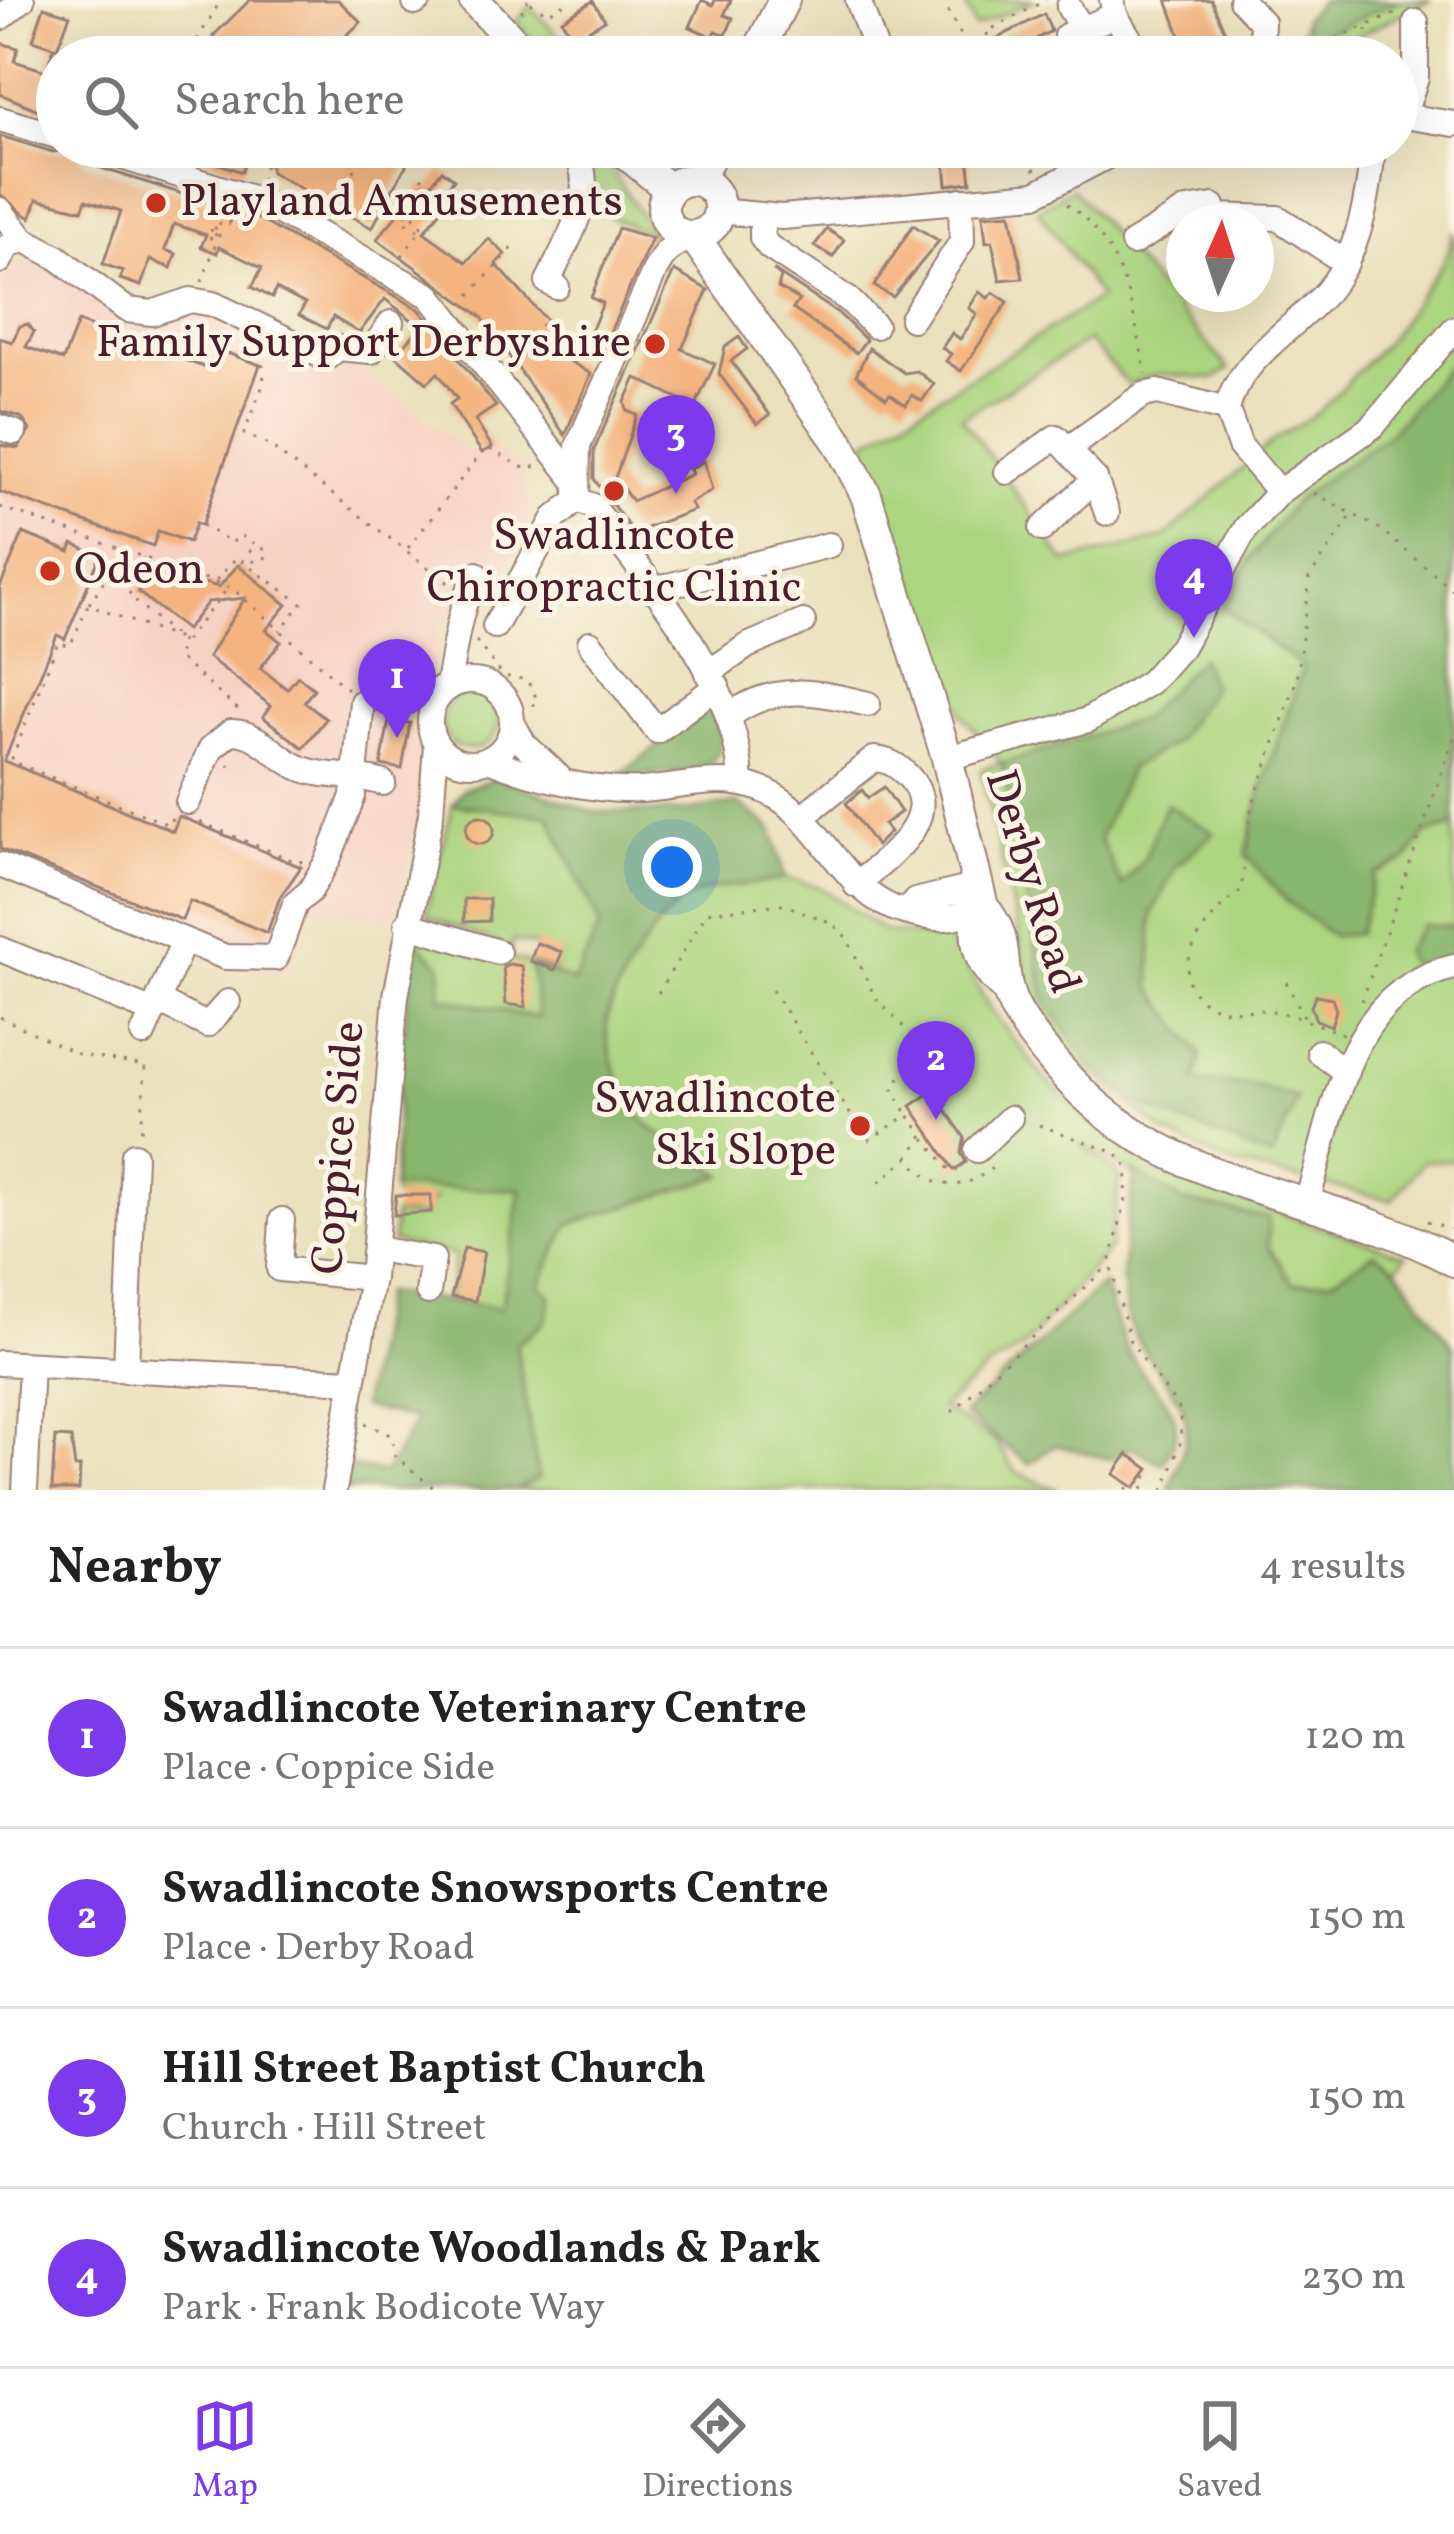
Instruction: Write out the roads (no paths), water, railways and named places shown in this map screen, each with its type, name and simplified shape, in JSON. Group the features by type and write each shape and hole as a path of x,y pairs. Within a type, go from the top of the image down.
{"main road":[{"path":"474,0 508,36"},
{"path":"766,36 784,0"},
{"path":"644,168 669,189"},
{"path":"699,180 704,168"},
{"path":"699,180 716,196 704,226 666,218 669,189 679,181 699,180"},
{"name":"Derby Road","path":"704,226 750,311 859,480 947,758 983,907 996,922 1009,974 1008,990 1056,1065 1117,1124 1201,1172 1392,1232 1454,1261"}],"street":[{"path":"858,0 871,36"},
{"path":"1241,1 1262,22 1262,36"},
{"path":"1065,18 1114,7 1130,36"},
{"path":"1409,17 1411,36"},
{"path":"1418,117 1454,124"},
{"path":"0,119 36,130"},
{"path":"157,168 258,200 430,296 575,489 593,506 712,680 731,715 741,783"},
{"path":"557,287 548,282 586,188 583,168"},
{"path":"495,626 575,489 578,446 665,252 704,226 762,216 1035,194 1085,168"},
{"path":"1280,492 1232,435 1227,410 1239,378 1330,288 1346,263 1368,168"},
{"path":"912,319 962,242 961,200"},
{"path":"0,210 23,239 57,257 127,310 152,314 195,301 213,304 326,358 338,348 371,351 391,323"},
{"path":"762,216 761,238 769,247 849,300 874,326"},
{"path":"1274,217 1346,263"},
{"path":"1133,243 1166,223"},
{"path":"1,259 7,247 23,239"},
{"path":"947,758 1088,720 1150,682 1181,646 1246,529 1280,492 1373,426 1454,329"},
{"path":"1007,472 1150,393 1227,410"},
{"path":"1064,442 1095,478 1107,512"},
{"path":"1042,529 1095,478"},
{"path":"652,590 829,545"},
{"path":"432,733 458,642 456,617 472,583"},
{"path":"590,643 657,731 747,646 803,622"},
{"path":"458,642 474,659 483,682 507,701 524,744 560,777"},
{"path":"0,865 225,958 276,958 295,904 328,860 353,796 362,702 388,694 445,689 461,681 483,682"},
{"path":"731,715 750,700 807,688 868,704"},
{"path":"388,694 453,759 609,790 741,783 767,792 803,816 856,885 884,907 939,922 983,907"},
{"path":"481,761 507,742 517,724"},
{"path":"187,811 211,748 231,732 253,736 311,772 356,773 383,783"},
{"name":"Coppice Side","path":"334,1490 376,1250 396,996 431,814 432,733"},
{"path":"803,816 874,759 890,760 917,787 922,802 918,821 902,845 856,885"},
{"name":"Coppice Side","path":"431,814 481,761"},
{"path":"407,924 498,952"},
{"path":"0,950 151,1016 207,1025 228,1002"},
{"path":"151,1016 178,952"},
{"path":"1306,1202 1346,1072 1367,1024 1385,1002 1419,979 1454,967"},
{"path":"1319,1052 1346,1072"},
{"path":"984,1159 1010,1118"},
{"path":"126,1370 134,1154"},
{"path":"282,1220 279,1269 372,1278"},
{"path":"376,1250 433,1259 428,1292"},
{"path":"0,1363 352,1382"},
{"path":"25,1490 31,1365"}],"place":[{"name":"Playland Amusements","path":"156,203"},
{"name":"Family Support Derbyshire","path":"655,344"},
{"name":"Swadlincote Chiropractic Clinic","path":"614,491"},
{"name":"Hill Street Baptist Church","path":"676,494"},
{"name":"Odeon","path":"50,571"},
{"name":"Swadlincote Woodlands & Park","path":"1194,638"},
{"name":"Swadlincote Veterinary Centre","path":"397,738"},
{"name":"Swadlincote Snowsports Centre","path":"936,1120"},
{"name":"Swadlincote Ski Slope","path":"860,1126"}]}
